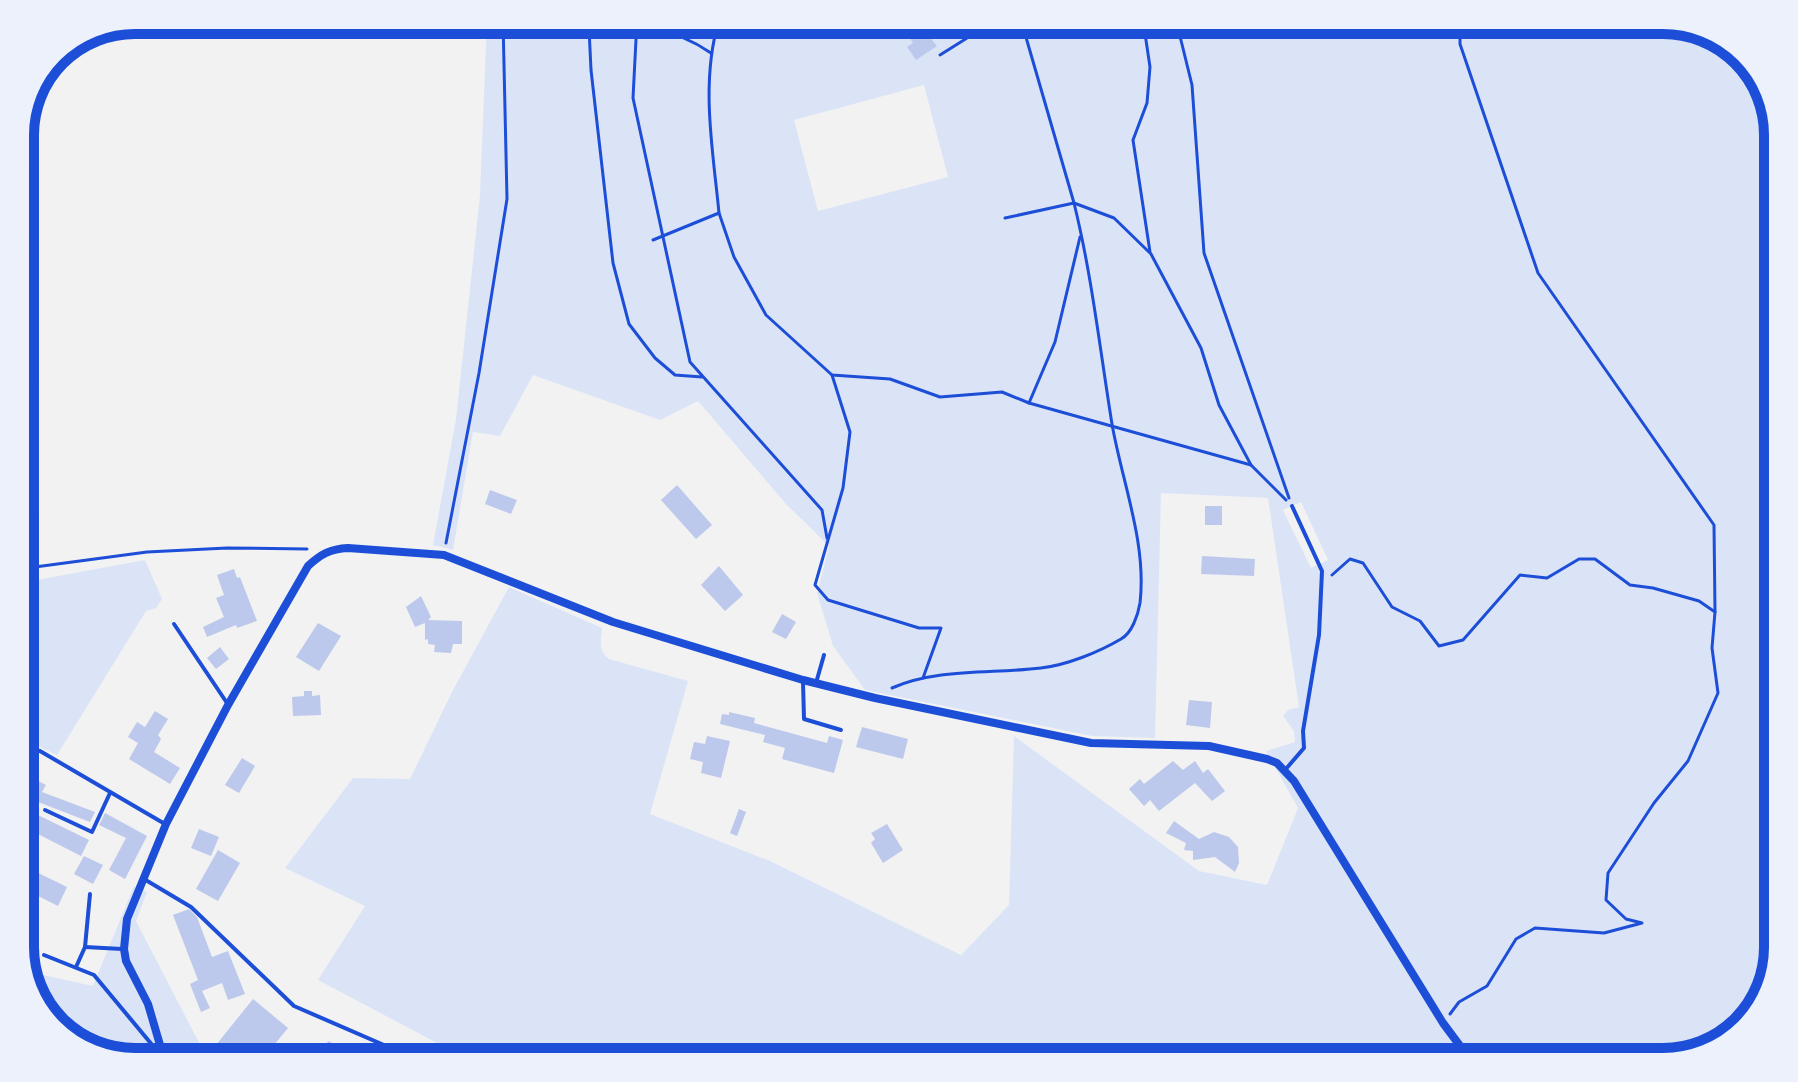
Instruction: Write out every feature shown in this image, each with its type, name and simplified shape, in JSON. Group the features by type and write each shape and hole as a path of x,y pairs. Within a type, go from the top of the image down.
{"street":[{"path":"161,1048 148,1004 126,961 127,919 166,824 228,705 308,566 321,554 348,548 444,555 613,622 803,680 875,698 1091,743 1209,746 1277,763 1285,770 1462,1048"}],"lane":[{"path":"1285,770 1304,748 1303,731 1319,635 1322,571 1292,506"},
{"path":"174,624 228,705"},
{"path":"816,683 824,655"},
{"path":"803,680 804,719 841,730"},
{"path":"34,750 166,824"},
{"path":"45,810 92,832 110,793"},
{"path":"144,879 191,907 294,1006 391,1048"},
{"path":"76,967 85,947 90,894"},
{"path":"85,947 124,949"},
{"path":"44,955 94,975 154,1048"}],"path":[{"path":"444,555 479,373 507,199 503,34"},
{"path":"589,34 613,263 629,324 655,358 675,375 702,377"},
{"path":"638,34 633,98 690,362 822,510 827,538"},
{"path":"673,34 688,37 711,53"},
{"path":"716,34 711,53 709,100 719,213 734,257 766,315 832,375 850,432 843,488 815,585 828,600 919,628 941,628 923,678"},
{"path":"940,55 973,34"},
{"path":"875,698 909,681 923,678 1043,668 1125,637 1136,620 1140,602 1136,531 1113,426 1081,233 1025,34"},
{"path":"1145,34 1150,67 1147,103 1133,140 1151,254"},
{"path":"1179,34 1192,85 1204,253 1292,506"},
{"path":"1443,1023 1459,1002 1487,986 1516,939 1535,928 1604,933 1642,923 1626,919 1606,900 1608,873 1654,803 1688,761 1718,693 1712,648 1715,612 1714,525 1538,273 1460,44 1460,34"},
{"path":"1005,218 1074,203 1114,218 1151,254 1201,348 1219,405 1251,465 1292,506"},
{"path":"653,240 719,213"},
{"path":"1029,403 1055,342 1081,233"},
{"path":"832,375 890,379 940,397 1002,392 1029,403 1251,465"},
{"path":"34,567 179,550 308,549 321,554"},
{"path":"1321,592 1328,579 1350,559 1363,563 1392,607 1420,621 1439,646 1463,640 1520,575 1547,578 1579,559 1595,559 1630,585 1699,601 1715,612"},
{"path":"34,950 44,955"}],"shaded area":[{"path":"486,34 1663,34 1689,37 1701,42 1724,55 1743,74 1761,109 1764,129 1764,947 1761,973 1756,985 1743,1008 1724,1027 1689,1045 1663,1048 447,1048 318,980 365,906 285,868 353,778 410,779 452,692 509,587 602,628 602,649 609,659 688,681 650,814 770,861 961,955 1009,905 1014,736 1199,871 1267,885 1298,808 1266,751 1295,742 1294,731 1283,716 1288,710 1299,707 1268,498 1161,493 1155,738 1092,736 865,690 833,646 817,593 829,546 786,504 698,401 660,420 533,375 500,436 473,432 453,550 433,545 456,419 480,195","holes":["924,85 948,177 818,211 794,120","1301,502 1328,560 1311,568 1283,510"]},
{"path":"145,560 162,599 156,608 146,611 57,755 34,744 34,580"},
{"path":"134,886 147,892 136,921 202,1048 135,1048 109,1045 97,1040 74,1027 55,1008 39,979 36,965 43,975 93,986"}],"building":[{"path":"927,34 937,46 916,60 907,47 913,43 908,35"},
{"path":"677,485 712,525 696,539 661,500"},
{"path":"490,490 517,500 511,514 485,504"},
{"path":"1205,506 1222,506 1222,525 1205,525"},
{"path":"1202,556 1255,559 1254,576 1201,574"},
{"path":"719,566 743,595 725,611 701,585"},
{"path":"234,569 257,621 237,628 236,625 207,637 203,627 224,617 216,598 224,595 217,575"},
{"path":"421,596 431,617 428,620 462,621 462,644 453,644 451,653 434,652 435,645 425,640 425,623 415,627 406,607"},
{"path":"782,614 796,622 786,639 772,632"},
{"path":"318,623 341,636 319,671 296,657"},
{"path":"220,647 229,659 216,669 207,658"},
{"path":"304,691 312,691 312,696 320,695 321,715 293,716 292,697 304,696"},
{"path":"1189,700 1212,702 1210,728 1186,725"},
{"path":"155,711 168,719 158,735 161,739 154,752 180,768 170,784 129,759 138,743 128,737 137,722 145,727"},
{"path":"729,712 755,718 754,723 827,743 829,736 843,740 834,773 782,759 785,748 763,742 765,735 720,724 722,714 729,715"},
{"path":"862,727 908,739 903,759 856,747"},
{"path":"707,736 730,741 721,778 701,773 703,762 690,759 694,742 705,744"},
{"path":"242,758 255,766 239,793 225,785"},
{"path":"1173,761 1183,770 1195,761 1203,773 1208,769 1225,791 1212,801 1195,783 1159,811 1150,800 1144,806 1129,789 1140,779 1144,784"},
{"path":"34,779 46,785 42,792 95,812 90,822 38,802 34,810"},
{"path":"739,809 746,812 737,836 730,833"},
{"path":"105,813 147,836 125,879 109,870 126,838 99,825"},
{"path":"38,815 89,840 81,856 34,832"},
{"path":"1174,821 1199,839 1214,832 1229,837 1238,847 1239,863 1235,872 1215,857 1193,860 1193,851 1184,850 1186,843 1166,833"},
{"path":"887,824 903,850 883,863 871,843 875,839 871,833"},
{"path":"199,829 219,837 211,856 191,848"},
{"path":"218,850 240,863 218,901 196,889"},
{"path":"84,856 103,865 93,884 74,874"},
{"path":"34,871 67,887 58,906 34,894"},
{"path":"189,909 197,917 212,957 228,951 245,994 228,1000 222,983 202,991 210,1008 201,1012 190,984 198,980 173,915"},
{"path":"253,999 288,1028 272,1048 220,1048 216,1045"},
{"path":"328,1041 344,1048 325,1048"}]}
